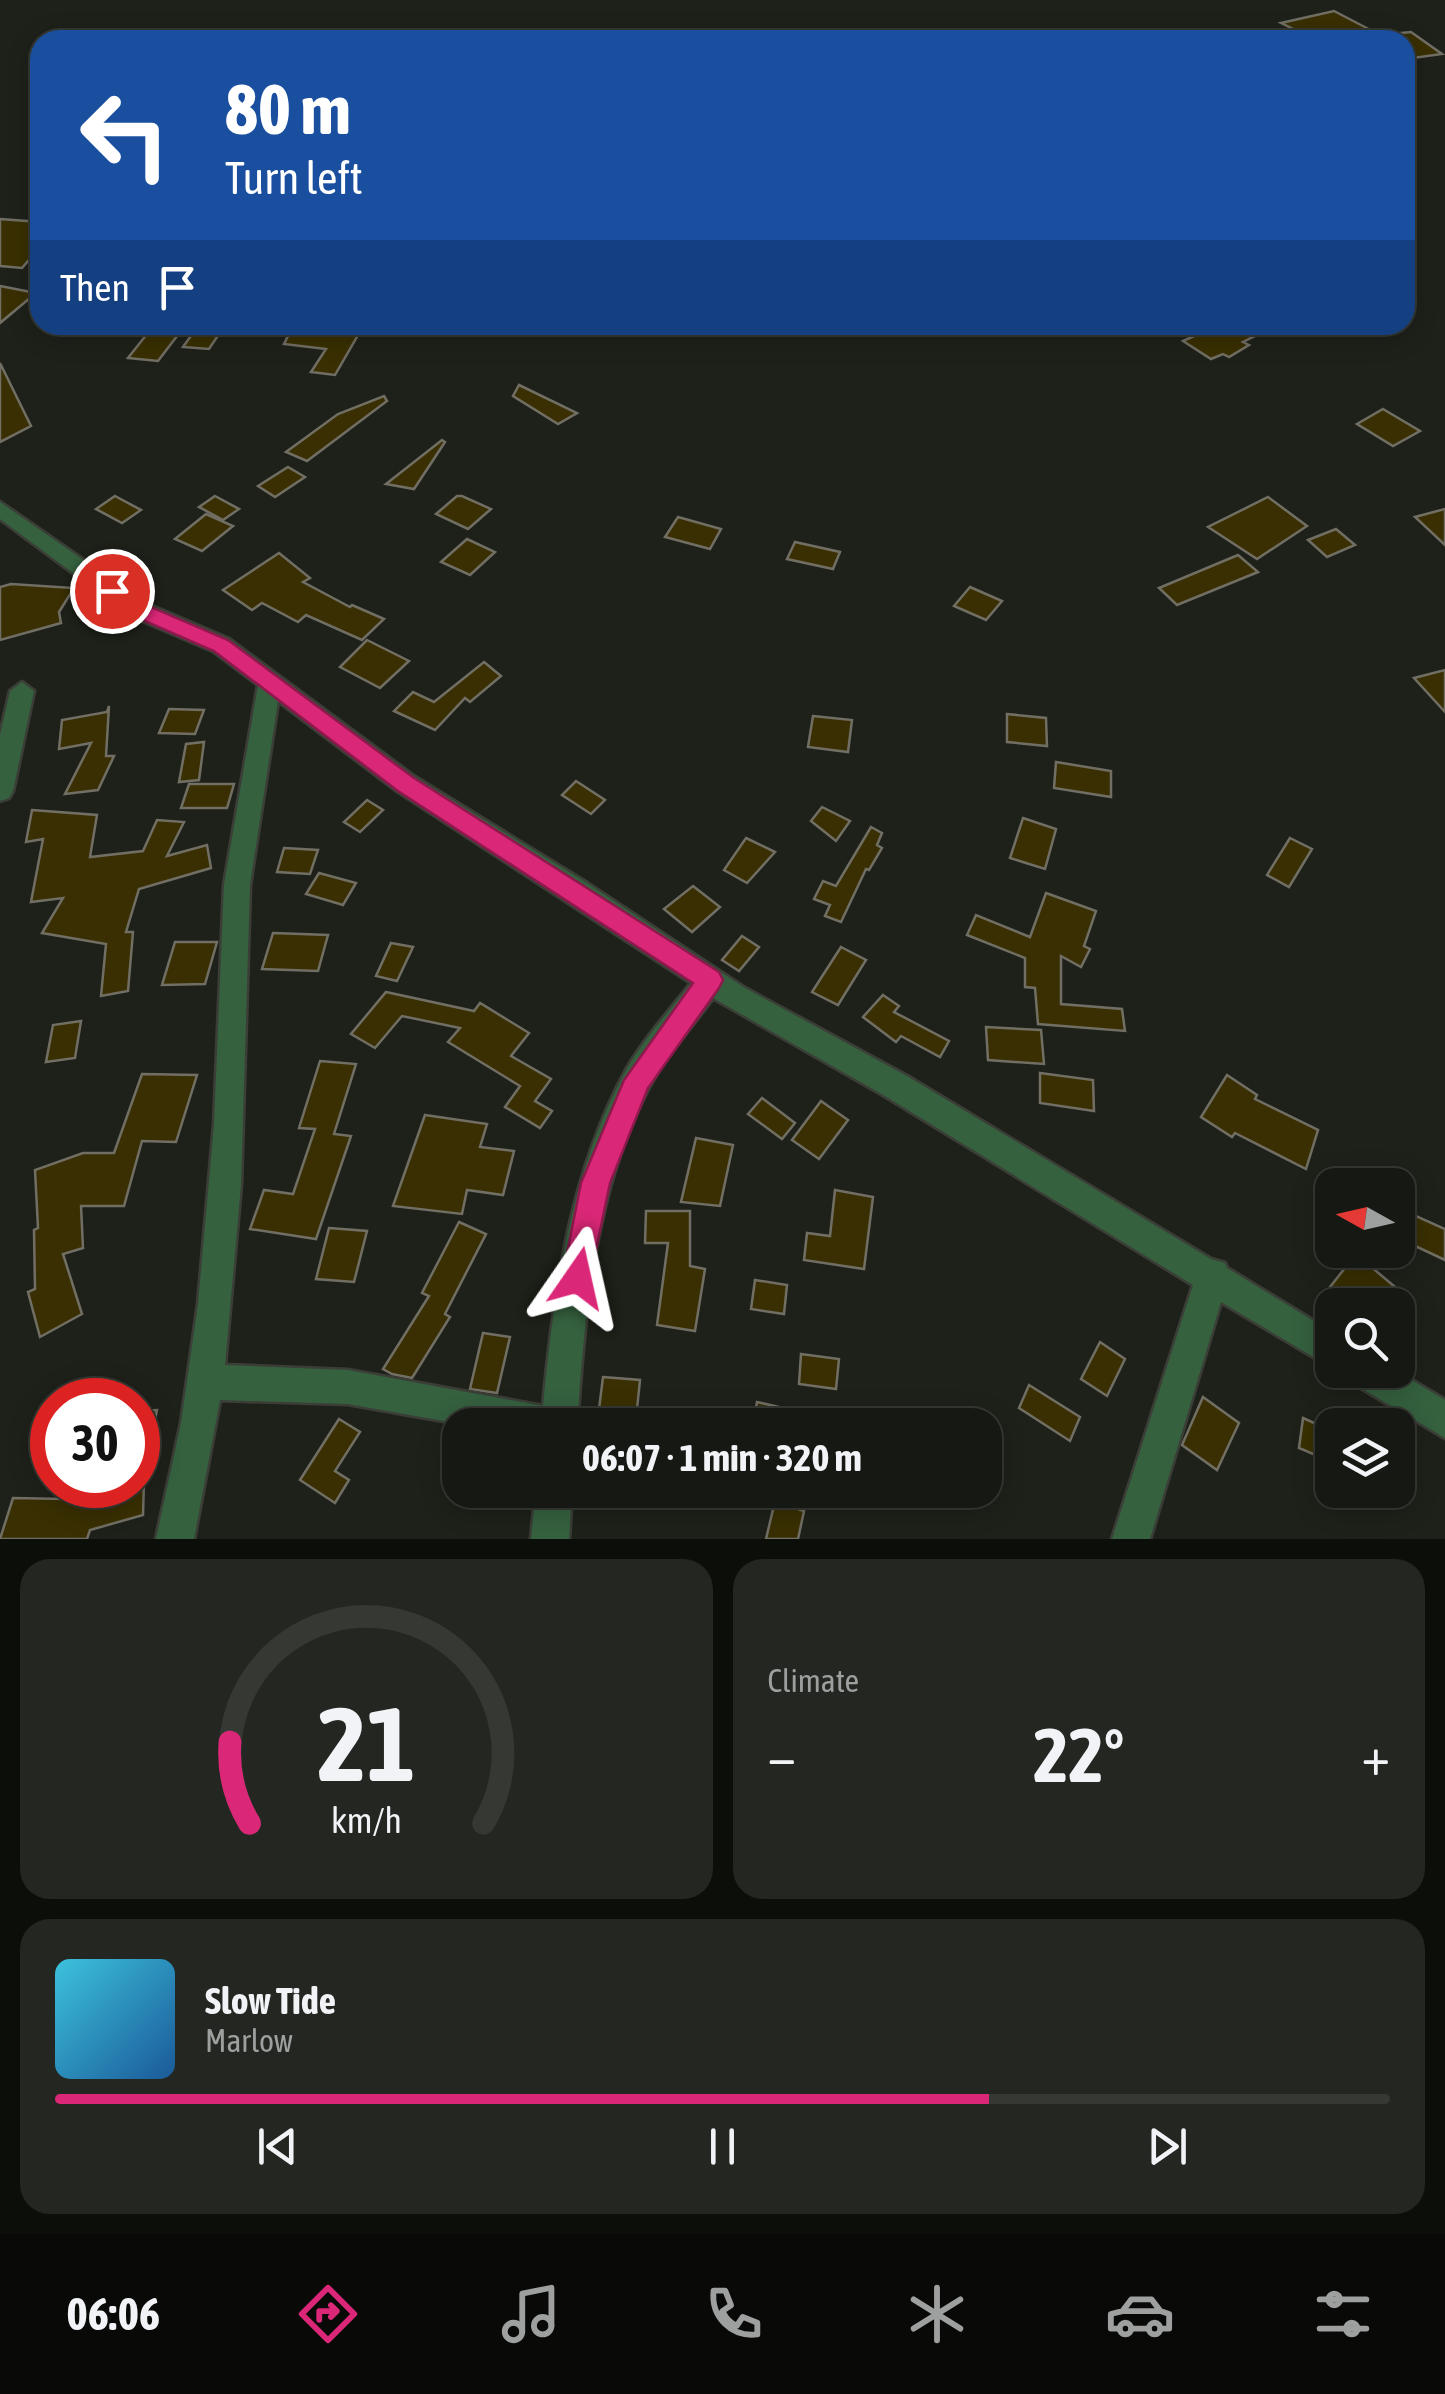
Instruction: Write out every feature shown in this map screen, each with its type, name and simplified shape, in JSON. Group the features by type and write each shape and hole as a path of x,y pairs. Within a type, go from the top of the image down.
{"street":[{"path":"0,509 138,610 221,646 406,784 710,980 1213,1275 1315,1339"},
{"path":"176,1539 192,1473 203,1382 224,1190 235,912 249,798 270,682"},
{"path":"0,790 22,691"},
{"path":"560,1408 566,1340 596,1183 638,1080 710,980"},
{"path":"1132,1539 1213,1275"},
{"path":"203,1382 348,1387 469,1408"},
{"path":"1393,1388 1445,1420"},
{"path":"550,1539 553,1508"}],"building":[{"path":"1334,11 1371,30 1295,30 1281,23"},
{"path":"1415,35 1442,54 1415,58"},
{"path":"0,219 30,221 30,259 22,268 0,266"},
{"path":"0,286 30,292 30,298 0,323"},
{"path":"146,335 177,336 158,361 128,358"},
{"path":"192,335 218,335 209,349 183,347"},
{"path":"288,335 358,335 335,375 311,372 326,349 284,344"},
{"path":"1196,335 1257,335 1243,342 1249,345 1229,357 1223,354 1211,359 1183,341"},
{"path":"0,363 31,426 0,442"},
{"path":"519,385 577,413 558,424 513,396"},
{"path":"384,396 387,401 307,461 286,452 338,414"},
{"path":"1383,409 1420,431 1393,446 1357,424"},
{"path":"442,440 445,442 414,489 386,484"},
{"path":"288,467 305,477 275,497 258,486"},
{"path":"115,496 141,510 122,523 96,509"},
{"path":"215,496 239,509 223,520 199,507"},
{"path":"457,496 491,509 468,529 436,514"},
{"path":"1268,497 1307,526 1257,559 1208,527"},
{"path":"1445,509 1445,545 1415,517"},
{"path":"206,514 233,526 202,551 175,539"},
{"path":"678,517 721,529 710,549 665,537"},
{"path":"1336,529 1355,545 1327,557 1308,540"},
{"path":"467,539 495,552 470,575 441,562"},
{"path":"795,542 840,552 833,569 787,559"},
{"path":"279,553 310,578 303,582 350,607 384,619 362,640 306,615 298,622 262,603 252,610 223,590"},
{"path":"1238,555 1258,572 1177,605 1159,588"},
{"path":"11,584 74,588 59,612 61,623 0,640 0,587"},
{"path":"970,587 1002,601 986,620 954,606"},
{"path":"367,640 409,661 380,688 340,667"},
{"path":"484,662 501,676 470,702 465,698 435,730 394,711 413,692 434,702"},
{"path":"1445,670 1445,712 1414,678"},
{"path":"109,706 106,756 114,756 98,790 65,794 91,743 59,749 62,720 107,712"},
{"path":"169,709 204,710 195,734 159,733"},
{"path":"1007,714 1046,718 1047,746 1007,742"},
{"path":"813,716 852,720 848,752 808,747"},
{"path":"204,742 199,780 179,782 186,744"},
{"path":"1056,762 1111,771 1111,797 1054,788"},
{"path":"576,781 605,800 591,814 562,795"},
{"path":"189,784 234,784 227,808 181,808"},
{"path":"367,800 383,810 360,832 344,822"},
{"path":"822,807 850,821 836,841 811,821"},
{"path":"32,810 97,815 90,857 143,851 157,820 184,822 167,856 207,845 211,868 139,889 126,932 133,932 128,991 101,996 106,944 42,933 63,898 31,902 43,839 26,842"},
{"path":"1023,818 1056,829 1045,869 1010,858"},
{"path":"871,827 882,833 877,845 882,848 866,869 841,922 825,916 830,905 814,899 823,881 836,886"},
{"path":"746,838 775,852 747,883 724,870"},
{"path":"1290,838 1312,849 1289,887 1267,875"},
{"path":"284,848 318,850 310,874 277,872"},
{"path":"319,873 356,883 343,905 306,894"},
{"path":"693,886 720,907 692,932 664,909"},
{"path":"1046,893 1096,911 1084,946 1090,949 1081,967 1061,956 1061,1004 1122,1009 1125,1031 1038,1024 1035,988 1025,987 1025,958 967,935 976,915 1030,937"},
{"path":"273,933 328,935 318,971 262,969"},
{"path":"742,936 759,947 739,971 722,960"},
{"path":"175,942 217,942 205,984 162,985"},
{"path":"391,943 413,947 397,981 376,976"},
{"path":"841,947 866,960 838,1005 812,992"},
{"path":"386,992 474,1011 480,1003 529,1033 511,1056 551,1079 535,1101 552,1111 540,1128 505,1107 520,1086 448,1042 460,1028 402,1016 375,1048 351,1034"},
{"path":"883,995 899,1006 894,1012 949,1041 940,1057 901,1036 896,1042 863,1017"},
{"path":"81,1021 75,1058 46,1062 53,1025"},
{"path":"986,1027 1041,1030 1044,1064 988,1060"},
{"path":"320,1061 356,1064 334,1134 351,1136 316,1239 250,1229 264,1190 293,1194 315,1129 299,1128"},
{"path":"1040,1073 1093,1080 1094,1111 1040,1103"},
{"path":"142,1074 197,1075 176,1142 142,1141 124,1206 81,1206 83,1248 63,1254 82,1314 40,1337 28,1292 35,1289 35,1170 83,1153 114,1153"},
{"path":"1227,1075 1257,1095 1255,1099 1318,1130 1306,1169 1235,1133 1232,1137 1201,1117"},
{"path":"762,1098 795,1123 782,1139 748,1114"},
{"path":"821,1101 848,1120 819,1159 792,1140"},
{"path":"425,1115 487,1124 480,1147 514,1151 503,1195 467,1190 462,1214 393,1206"},
{"path":"696,1138 733,1145 720,1206 681,1202"},
{"path":"835,1190 873,1197 864,1269 804,1260 807,1233 830,1236"},
{"path":"646,1211 690,1211 690,1266 705,1269 695,1331 657,1325 668,1243 645,1243"},
{"path":"1415,1216 1445,1229 1445,1260 1415,1246"},
{"path":"459,1222 486,1234 445,1314 450,1317 412,1378 392,1374 383,1369 429,1296 422,1293"},
{"path":"329,1228 367,1231 354,1282 316,1279"},
{"path":"1345,1268 1373,1268 1395,1287 1331,1288"},
{"path":"755,1280 787,1285 784,1314 751,1309"},
{"path":"483,1333 510,1337 497,1393 470,1389"},
{"path":"1100,1342 1125,1359 1107,1396 1081,1379"},
{"path":"801,1354 839,1359 836,1389 799,1384"},
{"path":"603,1377 640,1380 637,1408 599,1408"},
{"path":"1029,1385 1080,1417 1070,1441 1019,1408"},
{"path":"1203,1397 1239,1423 1217,1470 1182,1445"},
{"path":"757,1402 783,1408 756,1408"},
{"path":"1303,1418 1315,1423 1315,1455 1299,1448"},
{"path":"339,1419 360,1432 335,1471 349,1480 335,1503 300,1480"},
{"path":"13,1498 30,1498 30,1508 143,1508 143,1515 90,1530 87,1539 0,1539"},
{"path":"773,1508 804,1511 798,1539 766,1539"}],"route":[{"path":"112,591 138,610 221,646 406,784 710,980 638,1080 596,1183 578,1278"}]}
